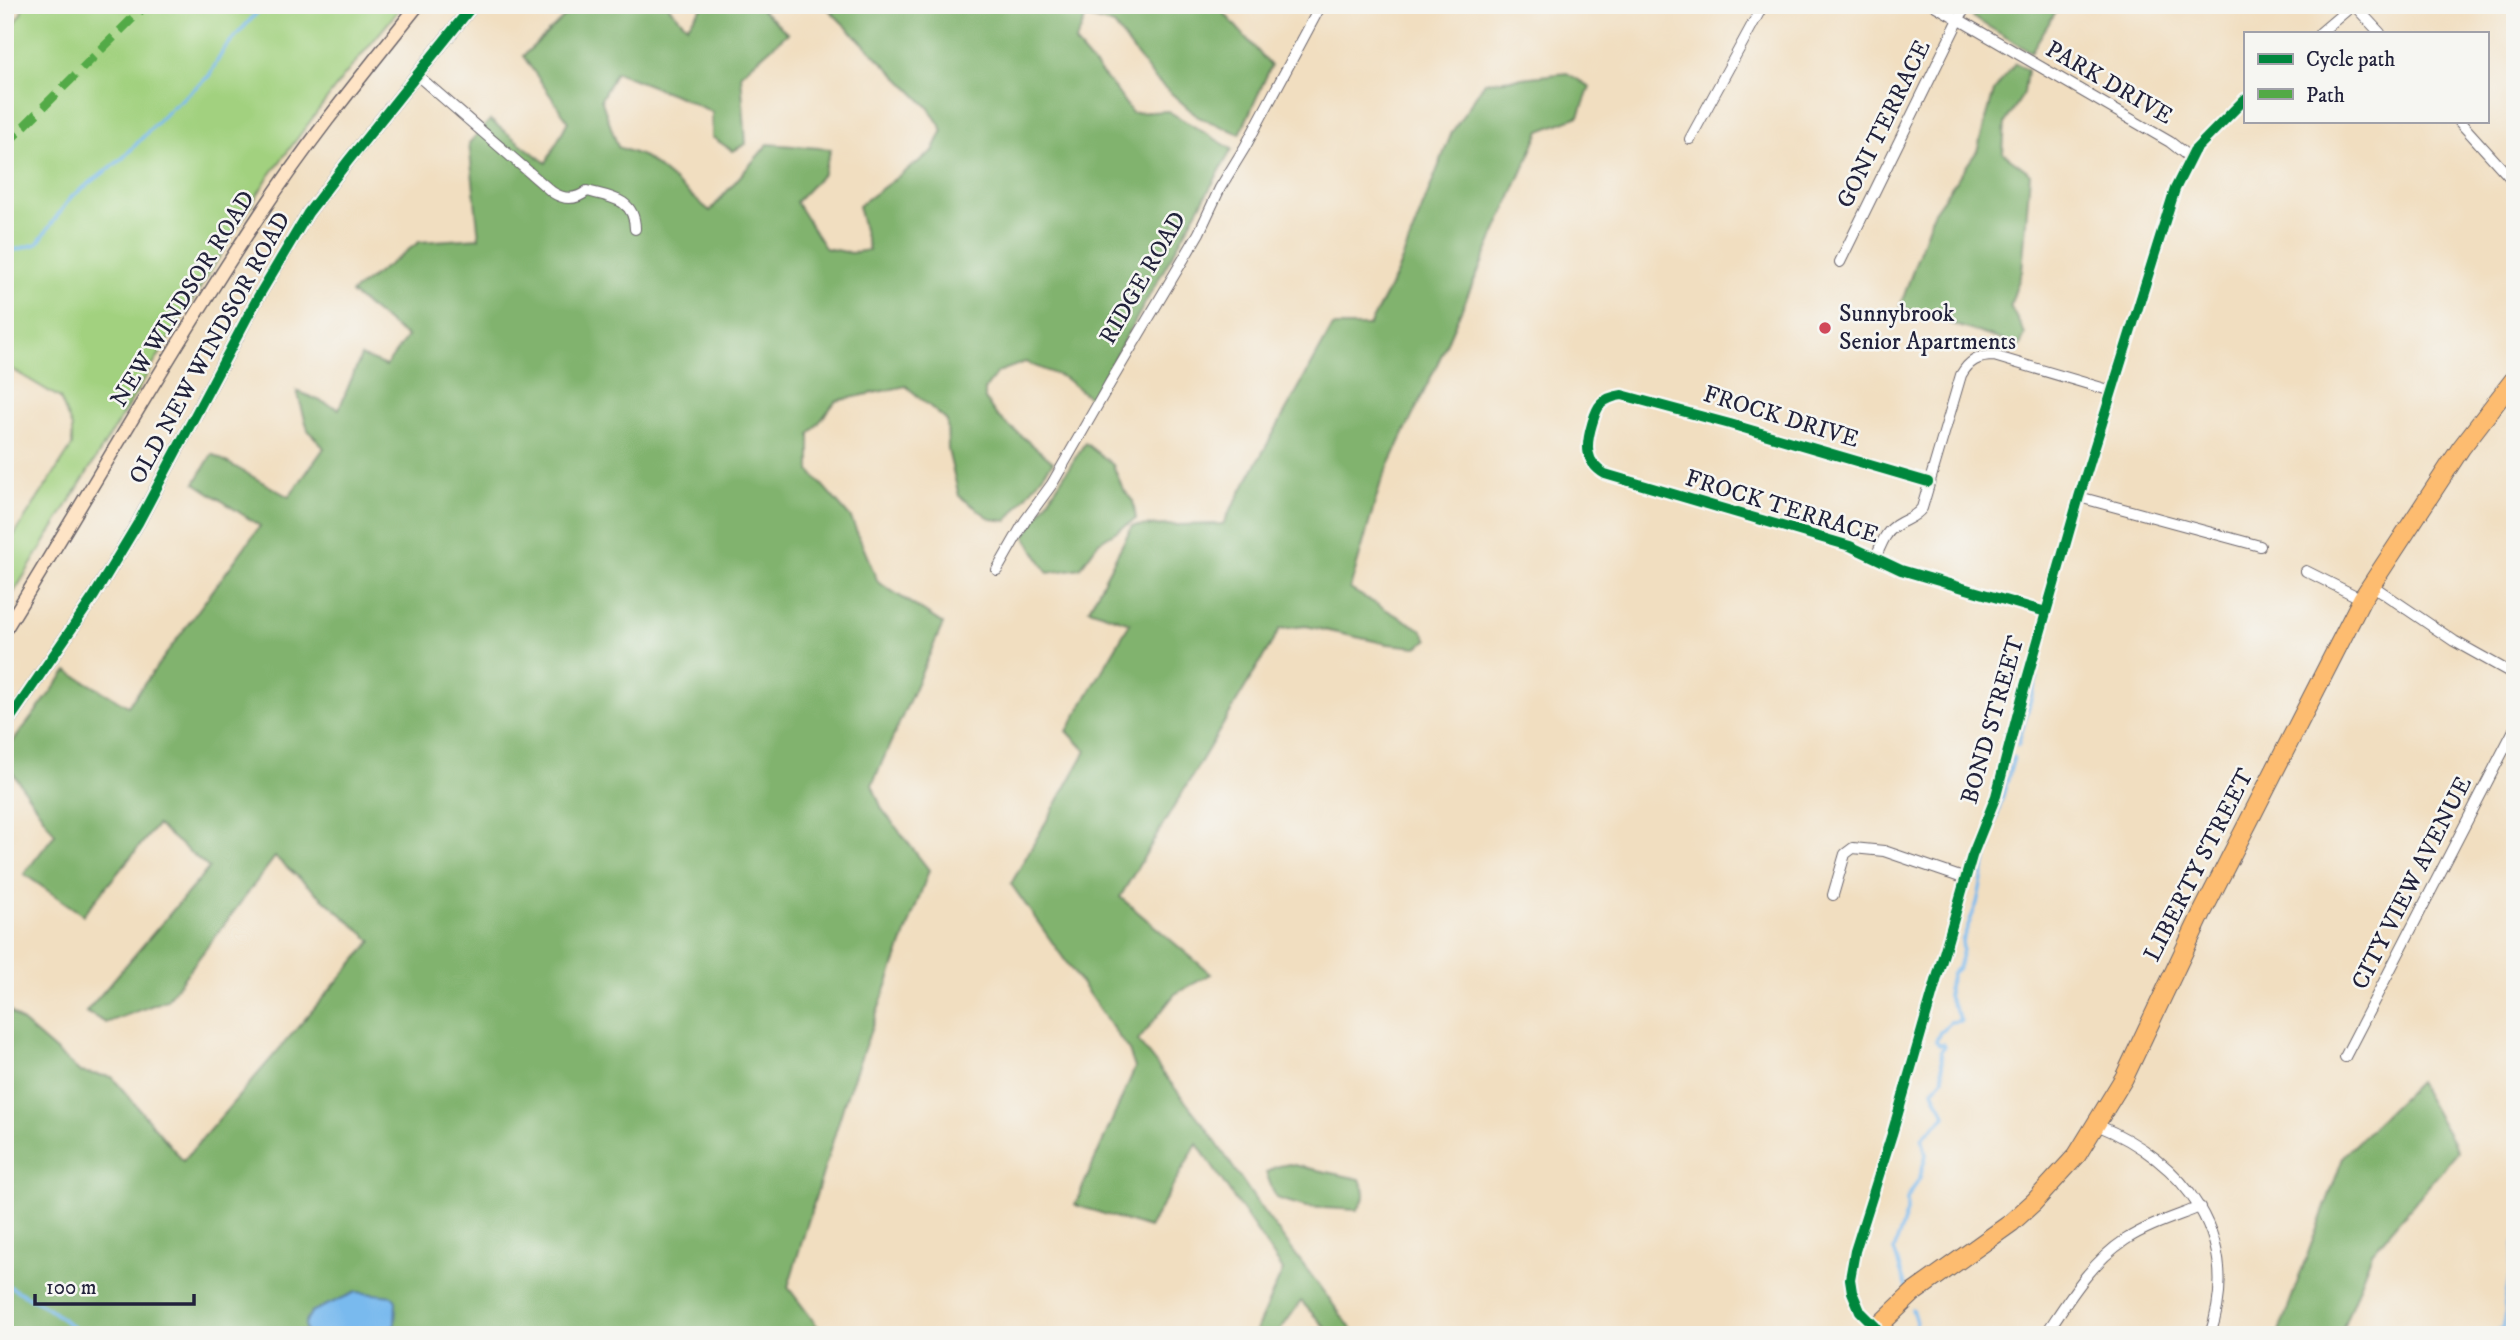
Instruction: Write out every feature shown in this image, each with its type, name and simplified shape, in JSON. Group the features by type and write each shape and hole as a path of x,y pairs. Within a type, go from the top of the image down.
{"highway":[{"name":"LIBERTY STREET","path":"1872,1331 1934,1277 2011,1223 2059,1177 2097,1125 2124,1078 2196,925 2366,591 2460,448 2515,378"}],"street":[{"name":"NEW WINDSOR ROAD","path":"5,630 158,375 259,215 312,139 418,5"},
{"name":"OLD NEW WINDSOR ROAD","path":"5,726 94,596 124,547 258,296 308,213 473,5"},
{"name":"RIDGE ROAD","path":"997,570 1025,521 1052,484 1199,233 1220,188 1321,5"},
{"path":"1690,139 1763,5"},
{"name":"PARK DRIVE","path":"1934,5 2170,142 2189,157"},
{"name":"GONI TERRACE","path":"1840,262 1966,5"},
{"path":"2321,32 2354,5 2379,32"},
{"path":"417,75 552,192 567,198 581,196 587,191 610,197 623,203 633,213 635,229"},
{"name":"BOND STREET","path":"1872,1331 1852,1293 1850,1279 1855,1251 1892,1134 1972,856 1996,796 2046,612 2161,227 2189,157 2203,139 2244,100"},
{"path":"2460,122 2515,183"},
{"path":"1875,556 1892,528 1913,518 1920,511 1962,375 1970,362 1978,358 2001,358 2112,391"},
{"name":"FROCK DRIVE","path":"1622,395 1928,482"},
{"name":"FROCK TERRACE","path":"1622,395 1603,402 1594,416 1586,447 1590,461 1599,471 1850,545 1901,570 2046,612"},
{"path":"2080,497 2260,546"},
{"path":"2306,571 2366,591 2515,675"},
{"name":"CITY VIEW AVENUE","path":"2345,1057 2515,728"},
{"path":"1833,895 1845,854 1853,848 1884,851 1966,879"},
{"path":"2097,1125 2135,1142 2157,1157 2180,1180 2207,1219 2218,1265 2217,1304 2210,1335"},
{"path":"2045,1335 2092,1269 2107,1254 2148,1227 2200,1207"}],"green space":[{"path":"23,5 403,5 344,76 267,179 5,607 5,549 72,446 72,428 60,398 5,365 5,39 21,14"},
{"path":"577,5 667,5 687,26 704,5 756,5 788,33 741,74 746,144 733,151 712,137 712,112 680,97 616,72 601,99 618,147 645,157 710,211 768,144 831,149 823,174 796,202 825,248 851,253 869,250 858,206 933,151 943,130 928,107 824,5 1217,5 1271,66 1240,134 1198,117 1154,78 1114,25 1086,17 1075,43 1116,90 1132,113 1168,111 1232,149 1091,399 1065,378 1025,362 998,372 985,389 985,399 997,416 1053,462 1007,521 991,519 959,496 948,450 947,421 906,386 836,401 810,434 810,471 851,518 878,582 943,624 872,785 882,809 929,870 845,1101 788,1287 824,1335 5,1335 5,1007 80,1072 112,1077 183,1161 372,941 275,857 167,1000 106,1023 86,1012 209,868 157,825 83,915 24,874 55,834 5,762 5,752 67,671 128,706 260,526 195,483 212,454 289,497 324,448 308,430 297,391 339,409 361,356 386,366 407,337 351,293 419,242 479,238 469,143 490,120 546,163 568,121 523,56"},
{"path":"1979,5 2060,5 2031,52 1972,17"},
{"path":"2015,63 2027,70 2024,93 2005,123 2003,153 2030,173 2022,271 2010,306 2025,334 2020,346 1900,307 1933,213 1977,151 1994,91"},
{"path":"1567,73 1590,87 1579,116 1540,131 1441,356 1381,482 1350,589 1422,630 1428,640 1417,647 1388,644 1306,626 1280,629 1120,897 1211,974 1175,994 1138,1041 1207,1129 1263,1211 1356,1335 1332,1335 1301,1301 1277,1335 1254,1335 1283,1270 1197,1144 1149,1228 1075,1205 1135,1068 1129,1051 1011,884 1086,751 1067,731 1130,623 1089,609 1132,526 1223,524 1333,326 1369,326 1396,275 1452,132 1485,82"},
{"path":"1085,443 1113,465 1123,489 1133,501 1136,519 1099,542 1080,568 1048,573 1025,536"},
{"path":"2418,1082 2458,1151 2372,1253 2340,1335 2278,1335 2344,1155"},
{"path":"1289,1164 1360,1179 1364,1198 1357,1210 1306,1207 1276,1198 1266,1173 1275,1167"}],"water":[{"path":"356,1292 392,1296 396,1301 395,1324 384,1335 306,1335 305,1324 311,1312"}],"waterway":[{"path":"5,257 11,251 37,244 71,197 122,159 168,111 209,76 224,49 264,5"},
{"path":"2018,745 2037,677"},
{"path":"1906,1288 1894,1250 1907,1212 1907,1199 1920,1177 1926,1155 1922,1138 1945,1116 1933,1090 1943,1078 1941,1051 1945,1046 1936,1041 1940,1032 1950,1022 1961,1021 1948,996 1948,987 1952,973 1958,968 1963,950 1962,941 1977,903 1992,833 2014,757"},
{"path":"2490,1335 2504,1327 2515,1242"},
{"path":"5,1284 48,1308 83,1335"},
{"path":"1912,1309 1916,1322 1914,1335"}],"marked path":[{"path":"5,145 146,5"}],"cycle path":[{"path":"5,726 94,596 138,523 258,297 308,213 473,5"},
{"path":"1876,1327 1860,1311 1852,1292 1850,1279 1855,1251 1892,1134 1972,856 1996,796 2079,497 2175,189 2194,151 2244,100"},
{"path":"1928,482 1622,395 1608,399 1599,406 1589,439 1590,458 1605,474 1850,546 1901,570 2046,612"}],"place":[{"name":"Sunnybrook Senior Apartments","path":"1825,328"}]}
